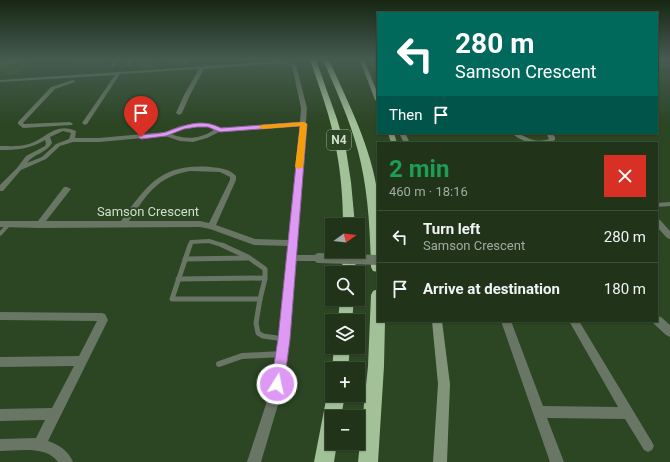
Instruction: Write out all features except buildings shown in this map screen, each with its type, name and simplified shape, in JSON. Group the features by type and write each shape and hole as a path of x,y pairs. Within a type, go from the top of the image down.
{"highway":[{"name":"N4","path":"319,82 339,139 346,185 348,218"},
{"name":"N4","path":"335,82 357,132 364,154 373,206 377,255"},
{"path":"368,462 376,366 377,322"},
{"path":"324,462 326,450"}],"main road":[{"path":"371,82 377,98"},
{"path":"438,322 444,384 440,462"}],"street":[{"path":"67,82 53,88 20,123 23,126 70,124"},
{"path":"85,123 113,82"},
{"path":"179,112 194,82"},
{"path":"254,462 274,398 284,339 304,124 304,106 298,82"},
{"path":"166,134 176,139 184,140 207,137 218,130 304,124"},
{"path":"44,152 72,140 99,140 166,134 182,127 197,125 210,125 218,130"},
{"path":"0,148 29,145 47,138 56,132 69,130 75,133 72,140"},
{"path":"516,134 528,142 552,140 550,134"},
{"path":"0,189 19,169 44,158 44,152 48,145 47,138"},
{"path":"123,224 150,187 166,175 187,169 218,170 228,172 233,176 233,180 211,226"},
{"path":"38,225 66,189"},
{"path":"658,205 670,204"},
{"path":"658,223 670,236"},
{"name":"Samson Crescent","path":"0,224 200,224 211,226 251,241 293,243"},
{"path":"292,258 377,260"},
{"path":"0,316 102,317 103,320 39,445"},
{"path":"658,321 670,332"},
{"path":"506,322 557,462"},
{"path":"575,322 648,446"},
{"path":"0,362 82,361"},
{"path":"539,412 628,413"},
{"path":"0,415 55,414"},
{"path":"0,446 39,445 57,452 66,462"}],"lane":[{"path":"0,234 9,224"},
{"path":"260,299 172,299 190,242 205,241 223,245 249,258 266,269 256,323 258,333 263,336 284,339"},
{"path":"184,259 249,258"},
{"path":"178,279 265,278"},
{"path":"219,364 233,357 246,355 282,354"}],"slow traffic":[{"path":"262,127 304,124 299,167"}],"route":[{"path":"141,137 166,134 182,127 197,125 210,125 217,130 220,130 304,124 301,143 284,339 277,384"}]}
